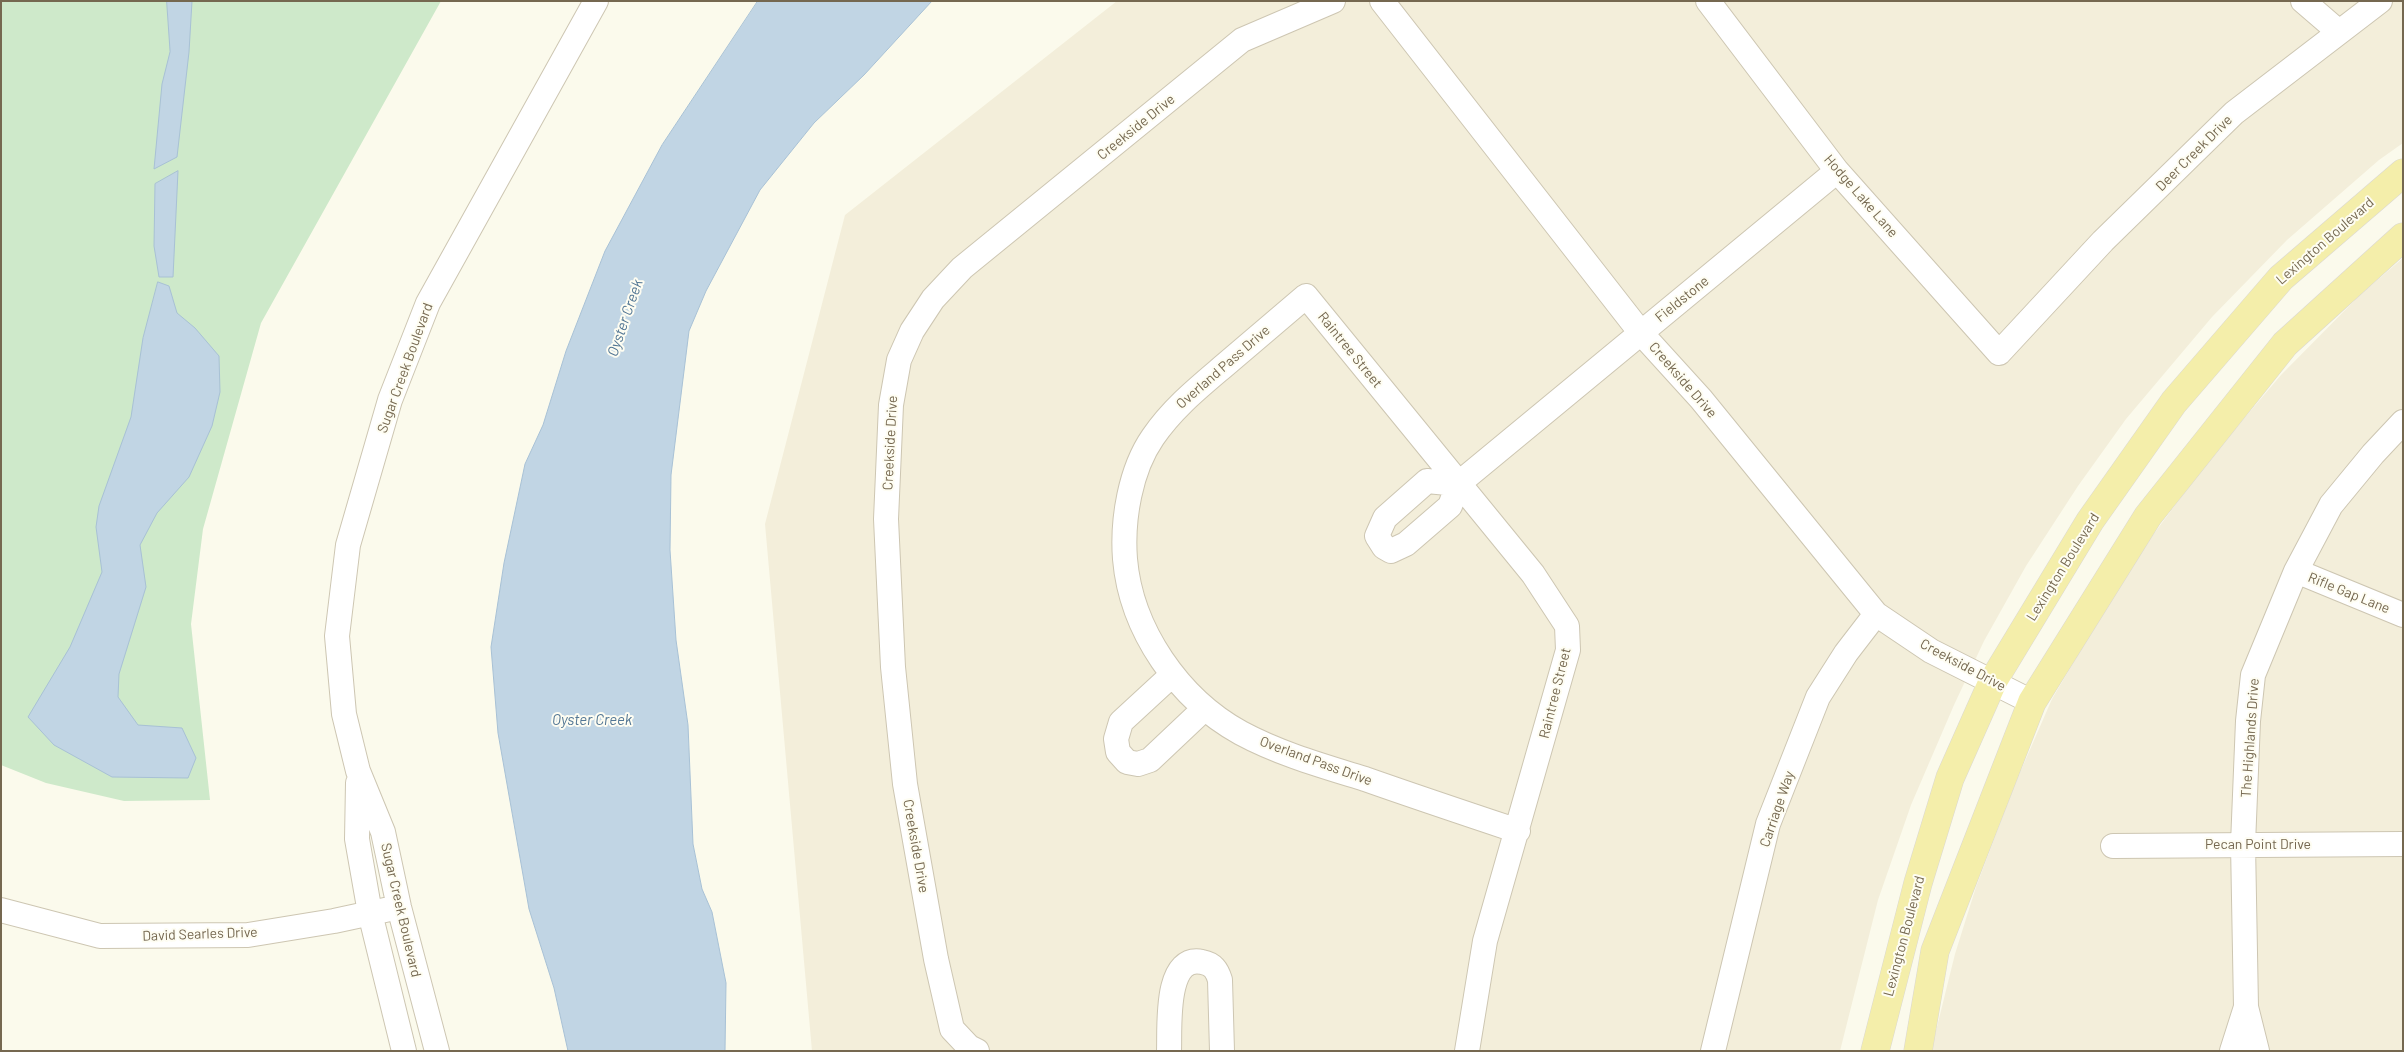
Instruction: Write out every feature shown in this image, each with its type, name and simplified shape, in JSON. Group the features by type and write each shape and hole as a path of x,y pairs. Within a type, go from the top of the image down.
{"main road":[{"name":"Lexington Boulevard","path":"1875,1051 1918,883 1948,787 1993,681 2090,521 2174,402 2281,278 2403,173"},
{"path":"1918,1051 1935,951 2032,702 2148,516 2285,344 2403,237"}],"street":[{"name":"Sugar Creek Boulevard","path":"437,1051 399,907 383,832 358,772 344,714 337,636 348,545 390,400 428,303 596,1"},
{"name":"Creekside Drive","path":"977,1051 969,1047 952,1029 936,959 905,784 894,667 886,519 891,405 898,360 912,331 933,299 970,262 1242,40 1332,1"},
{"name":"Creekside Drive","path":"1382,1 1641,333 1701,399 1876,614 1931,650 2032,702"},
{"name":"Hodge Lake Lane","path":"1708,1 1837,172 1999,353 2025,325"},
{"path":"2303,1 2338,32"},
{"name":"Deer Creek Drive","path":"2025,325 2103,241 2234,113 2380,1"},
{"name":"Fieldstone","path":"1458,484 1837,172"},
{"name":"Raintree Street","path":"1306,296 1533,574 1567,626 1568,650 1518,831 1485,940 1467,1051"},
{"name":"Overland Pass Drive","path":"1306,296 1176,407 1151,439 1128,497 1123,535 1127,579 1138,612 1152,643 1172,675 1204,709 1241,733 1281,752 1518,831"},
{"name":"The Highlands Drive","path":"2257,1051 2246,1007 2243,844 2248,721 2253,675 2296,571 2332,505 2373,454 2403,422"},
{"name":"Rifle Gap Lane","path":"2296,571 2403,615"},
{"name":"Carriage Way","path":"1714,1051 1768,824 1818,696 1846,653 1876,614"},
{"path":"1172,675 1121,722 1116,739 1118,752 1127,762 1138,764 1150,760 1204,709"},
{"name":"Sugar Creek Boulevard","path":"358,772 357,840 370,913 404,1051"},
{"name":"Pecan Point Drive","path":"2113,846 2403,844"},
{"name":"David Searles Drive","path":"1,910 100,936 248,935 399,907"},
{"path":"1169,1051 1170,1002 1174,980 1180,970 1198,961 1208,963 1217,970 1220,980 1222,1051"},
{"name":"The Highlands Drive","path":"2232,1051 2246,1007"}],"shaded area":[{"path":"1117,1 2403,1 2403,143 2379,160 2287,240 2212,317 2126,419 2078,486 2026,566 1984,641 1911,805 1878,900 1840,1051 812,1051 765,524 845,215"},
{"path":"2403,258 2403,1051 1931,1051 1955,954 1976,887 2015,784 2052,699 2111,599 2153,535 2208,461 2281,375 2360,295"}],"green space":[{"path":"1,1 441,1 261,323 203,529 191,624 210,800 124,801 46,783 1,765"}],"water":[{"path":"167,1 192,1 189,52 177,157 154,169 162,84 170,52"},
{"name":"Oyster Creek","path":"758,1 932,1 864,75 814,123 760,190 706,291 689,331 671,475 670,550 676,640 688,725 693,844 702,889 712,912 726,983 725,1051 568,1051 554,988 529,909 498,733 491,647 504,563 525,464 543,425 566,351 605,251 662,145"},
{"path":"178,171 173,277 159,277 154,246 155,184"},
{"path":"158,282 169,286 177,313 195,328 219,356 220,392 212,426 189,477 157,513 140,545 146,587 119,674 118,697 138,725 182,728 196,758 188,778 112,777 54,745 28,717 70,647 102,572 96,527 99,506 131,417 143,338"}]}
